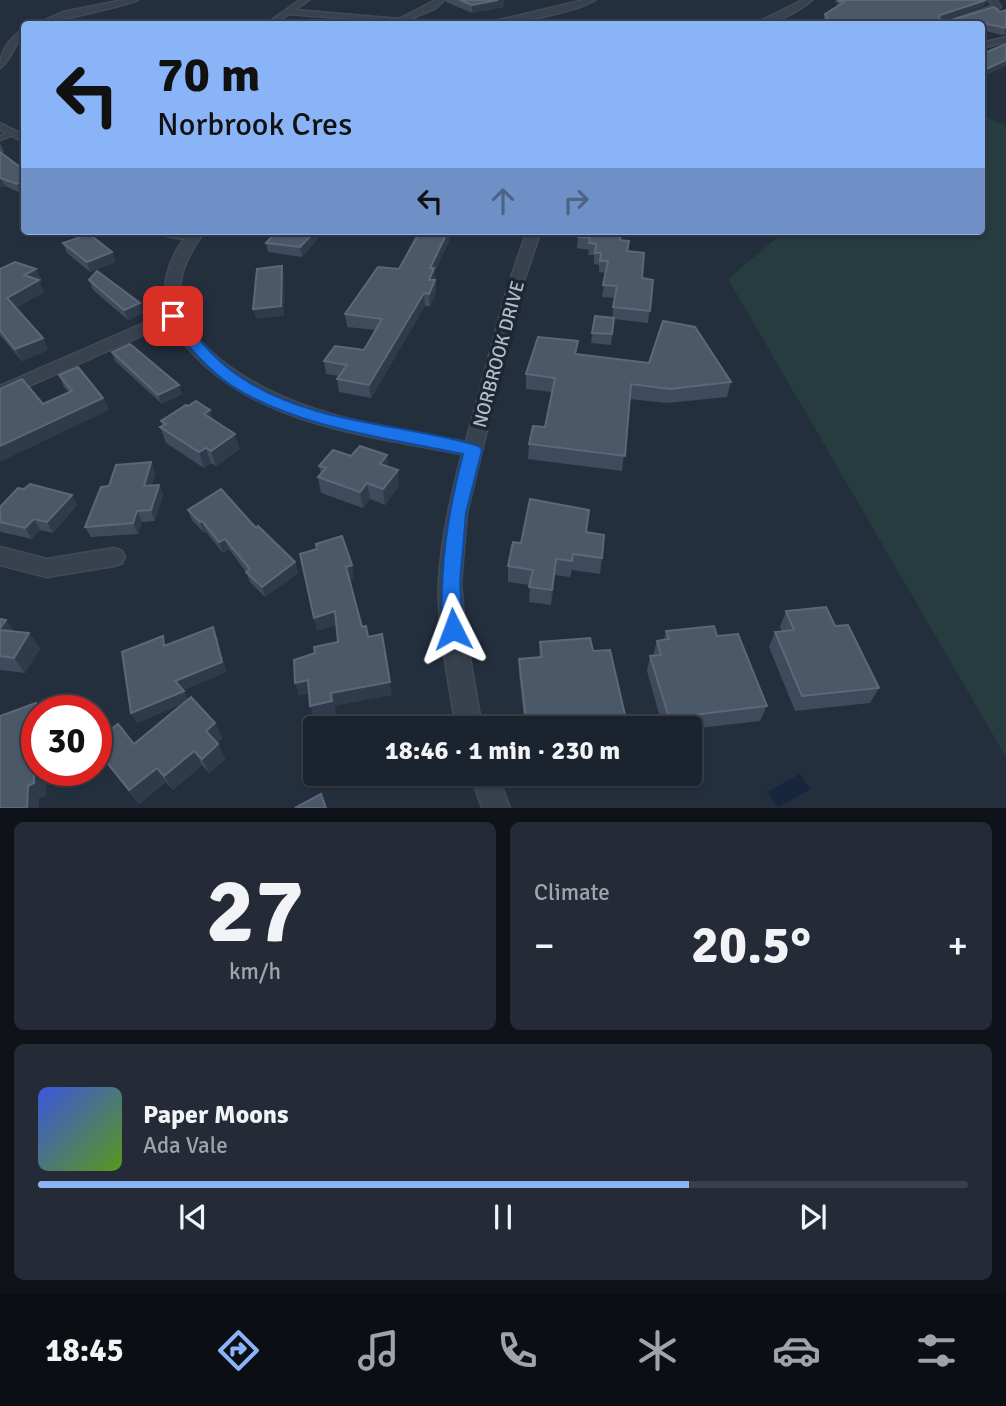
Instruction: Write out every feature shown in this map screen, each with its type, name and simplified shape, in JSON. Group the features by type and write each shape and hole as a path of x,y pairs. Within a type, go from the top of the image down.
{"street":[{"path":"48,21 66,14 134,0"},
{"path":"274,21 305,0"},
{"path":"286,12 399,21 433,6 440,0"},
{"path":"503,21 573,8 592,0"},
{"path":"766,21 808,0"},
{"path":"953,21 997,7 992,0"},
{"path":"66,14 70,11 72,2"},
{"path":"0,65 14,40 21,35"},
{"path":"985,45 1006,38"},
{"path":"0,126 21,138"},
{"path":"194,235 179,258 172,278 173,316 201,352 237,382 281,404 343,422 473,450"},
{"name":"NORBROOK DRIVE","path":"466,716 453,629 450,583 457,513 513,292 533,235"},
{"path":"0,393 173,316"},
{"path":"0,556 47,568 114,557"},
{"path":"488,786 496,807"}],"lane":[{"path":"0,138 13,134"}],"green space":[{"path":"985,116 1006,126 1006,757 728,279 780,235 985,235"}],"water":[{"path":"800,774 811,789 778,807 767,792"}],"building":[{"path":"460,0 498,0 472,5"},
{"path":"986,0 940,15 939,18 952,20 994,7 1000,12 1006,10 1006,28 985,23 985,21 828,21 825,14 844,2 838,1"},
{"path":"1006,44 1006,60 985,70 985,53"},
{"path":"0,152 21,168 21,182 17,184 0,178"},
{"path":"90,235 112,252 87,262 63,243"},
{"path":"273,235 311,235 300,247 266,243"},
{"path":"418,235 446,235 430,268 434,268 429,280 435,280 429,294 424,293 369,385 337,379 347,365 324,361 335,346 364,350 382,319 345,314 378,267 399,269"},
{"path":"621,235 620,240 629,241 627,251 644,253 642,278 653,280 650,311 613,307 617,286 603,285 608,261 600,261 601,253 595,253 596,244 589,243 590,238 578,237"},
{"path":"15,262 36,269 24,275 39,280 7,298 43,338 15,349 0,330 0,269"},
{"path":"282,266 281,306 253,309 257,269"},
{"path":"97,271 140,303 124,310 89,280"},
{"path":"595,316 614,318 612,334 592,333"},
{"path":"663,321 695,327 731,382 670,389 631,384 625,456 529,444 533,426 545,427 555,378 526,374 538,337 578,341 575,354 649,363"},
{"path":"130,344 179,385 158,395 112,352"},
{"path":"78,367 103,398 0,446 0,389 22,379 43,404 72,391 59,375"},
{"path":"196,401 210,410 204,414 235,434 211,451 206,448 199,452 160,427 166,424 161,421"},
{"path":"360,446 387,455 380,464 398,470 383,489 367,483 360,492 318,477 326,468 319,466 333,450 351,456"},
{"path":"151,462 144,486 159,485 151,510 137,511 133,523 85,527 101,487 109,486 116,465"},
{"path":"30,484 72,495 47,522 34,519 25,528 0,522 0,507 18,488 24,489"},
{"path":"221,489 256,528 258,526 295,562 262,587 246,572 250,569 225,539 219,542 202,521 188,510"},
{"path":"530,499 589,510 586,532 604,535 602,558 573,554 572,561 556,559 552,590 529,587 533,570 508,566 513,542 521,543"},
{"path":"342,536 352,565 346,567 362,627 366,626 368,637 382,634 390,682 331,693 332,701 310,706 308,680 295,683 294,660 315,653 314,647 338,642 335,611 314,618 300,554 317,549 316,544"},
{"path":"826,607 835,626 848,625 879,688 802,696 775,632 794,630 786,611"},
{"path":"714,626 717,636 738,634 767,706 668,716 650,656 661,655 657,641 669,639 666,631"},
{"path":"213,627 222,662 175,681 184,691 131,713 122,652 163,636 164,646"},
{"path":"0,630 29,633 14,658 0,656"},
{"path":"590,638 593,651 610,650 625,716 526,716 519,659 542,657 540,642"},
{"path":"191,697 215,723 206,731 218,744 202,759 194,751 164,776 157,768 129,790 112,769 112,729 118,724 134,744"},
{"path":"21,708 21,786 28,786 27,808 0,808 0,716"},
{"path":"321,794 326,808 295,808"}],"route":[{"path":"173,316 201,352 237,382 281,404 343,422 473,450 457,513 450,583 453,629"}]}
